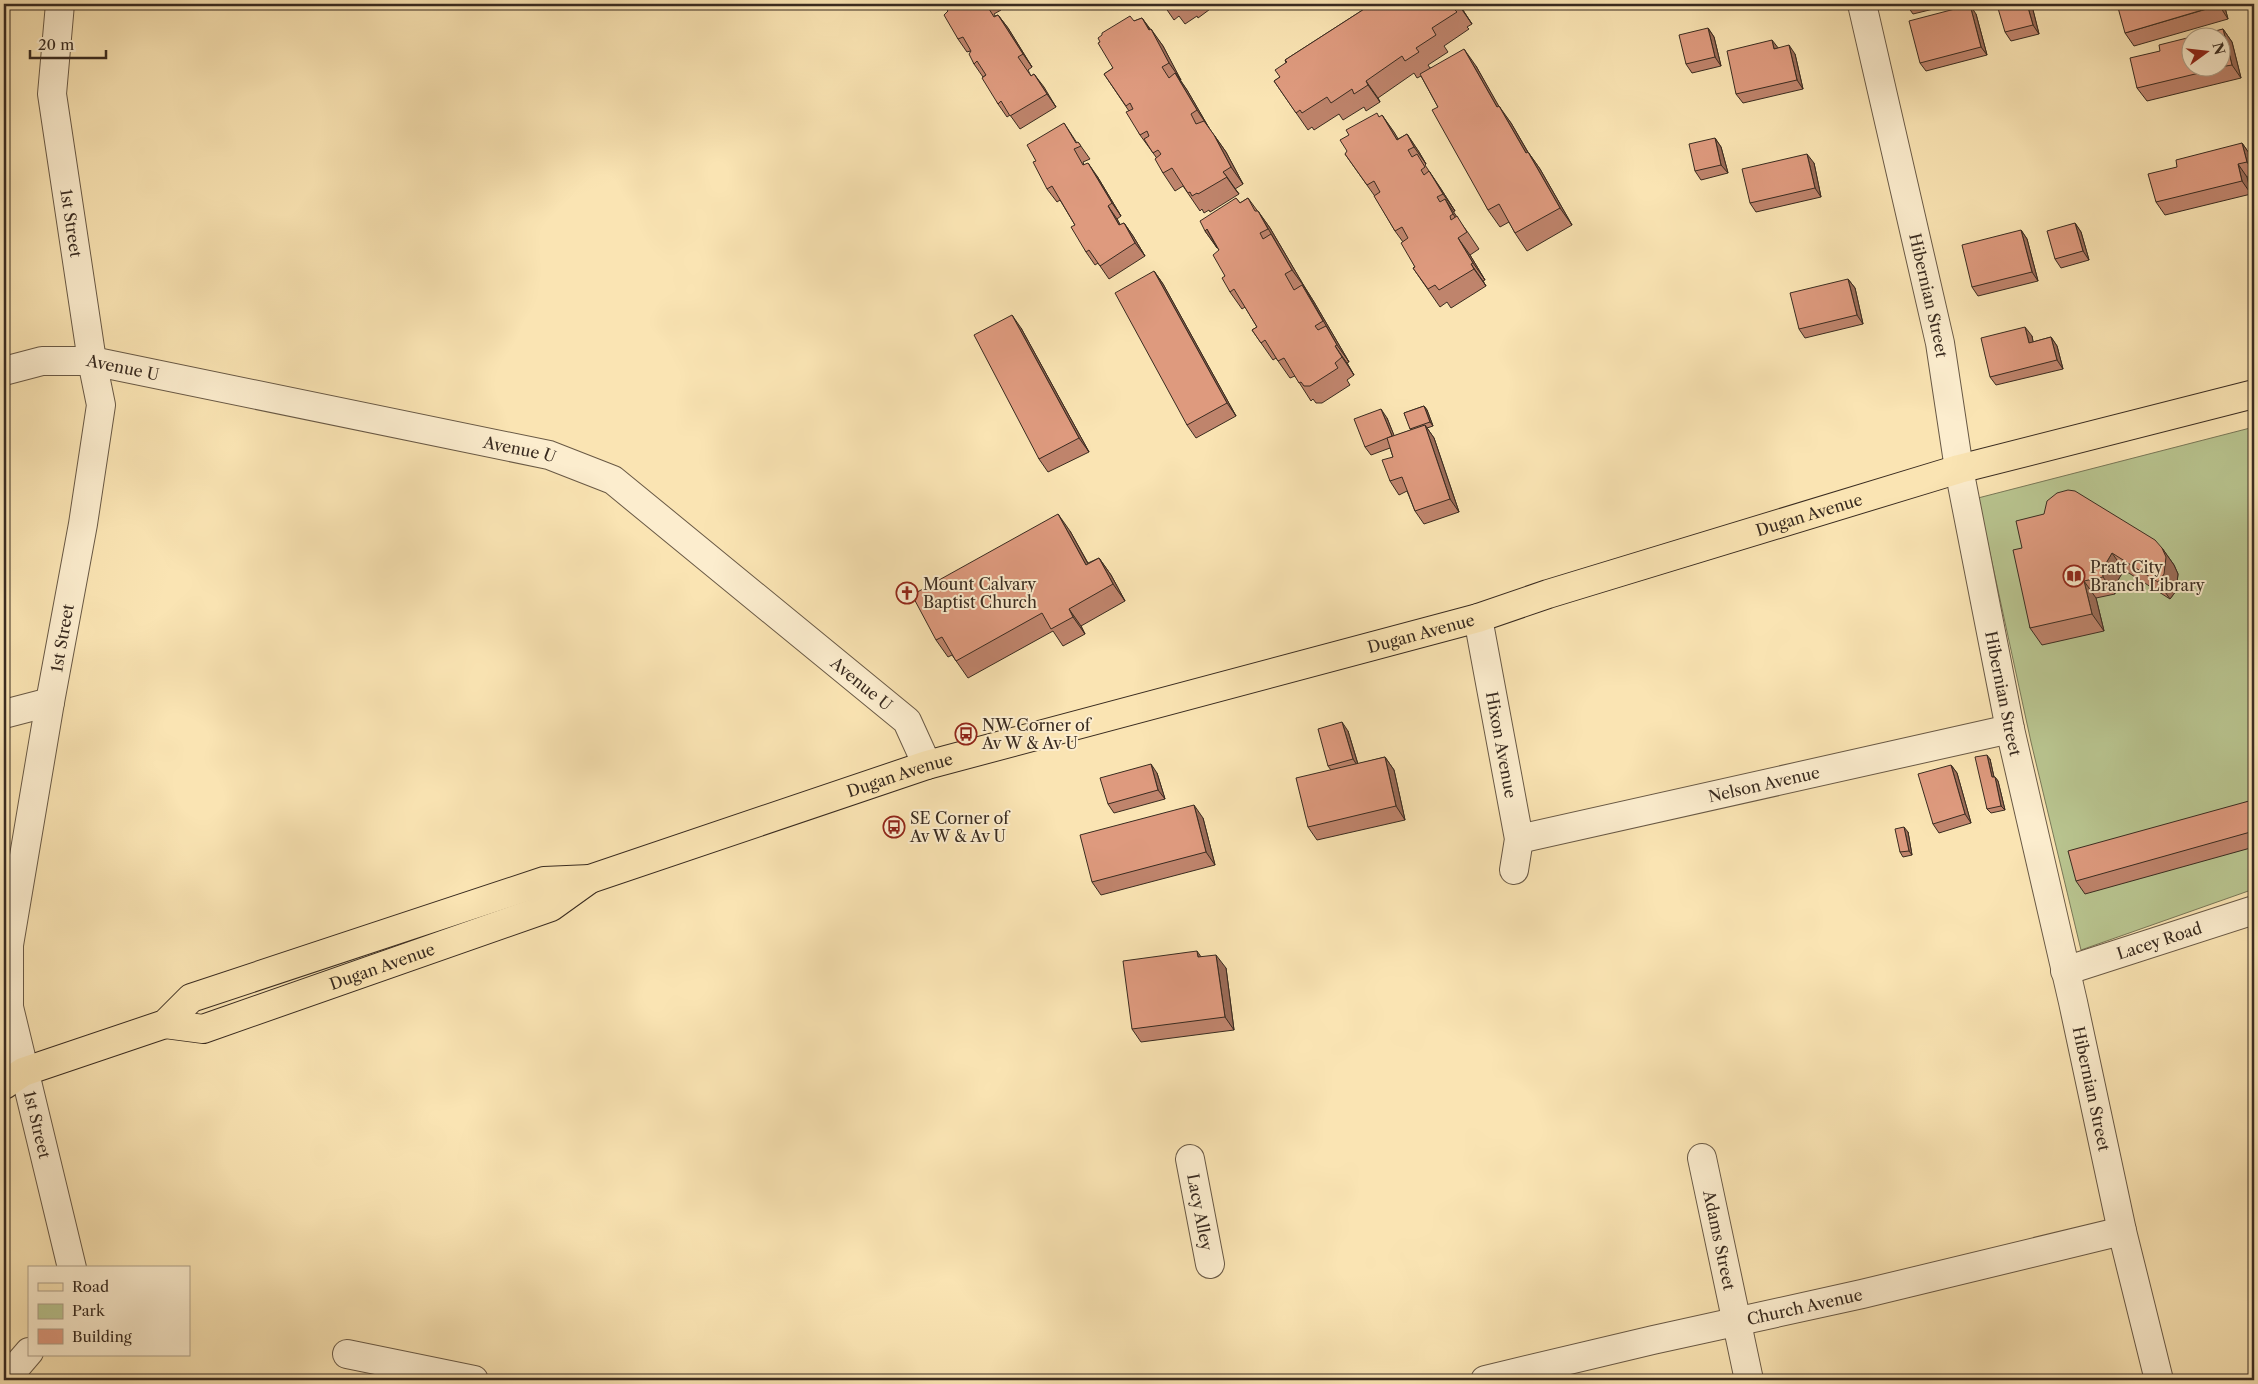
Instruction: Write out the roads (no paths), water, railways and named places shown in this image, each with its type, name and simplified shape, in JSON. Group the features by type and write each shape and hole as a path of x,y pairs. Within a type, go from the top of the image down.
{"main road":[{"name":"Dugan Avenue","path":"10,1075 165,1024 191,998 544,881 590,880 927,764 1478,618 1548,594 1959,468 2254,394"}],"street":[{"name":"1st Street","path":"60,4 52,94 92,361 101,405 83,524 50,702 9,944 9,1007 10,1075 71,1266"},
{"name":"Hibernian Street","path":"1862,4 1940,343 1959,468 2010,729 2122,1231 2159,1380"},
{"name":"Avenue U","path":"4,371 42,361 92,361 549,455 613,480 907,721 927,764"},
{"name":"Hixon Avenue","path":"1478,618 1519,839 1514,870"},
{"path":"4,714 50,702"},
{"name":"Nelson Avenue","path":"1519,839 2010,729"},
{"name":"Lacey Road","path":"2065,971 2254,910"},
{"name":"Adams Street","path":"1702,1158 1749,1380"},
{"name":"Lacy Alley","path":"1190,1159 1210,1264"},
{"name":"Church Avenue","path":"1485,1380 1736,1321 1862,1294 2122,1231"},
{"path":"5,1380 28,1353"},
{"path":"347,1354 474,1380"}],"place":[{"name":"Pratt City Branch Library","path":"2074,576"},
{"name":"Mount Calvary Baptist Church","path":"907,593"},
{"name":"NW Corner of Av W & Av U","path":"966,734"},
{"name":"SE Corner of Av W & Av U","path":"894,827"}]}
